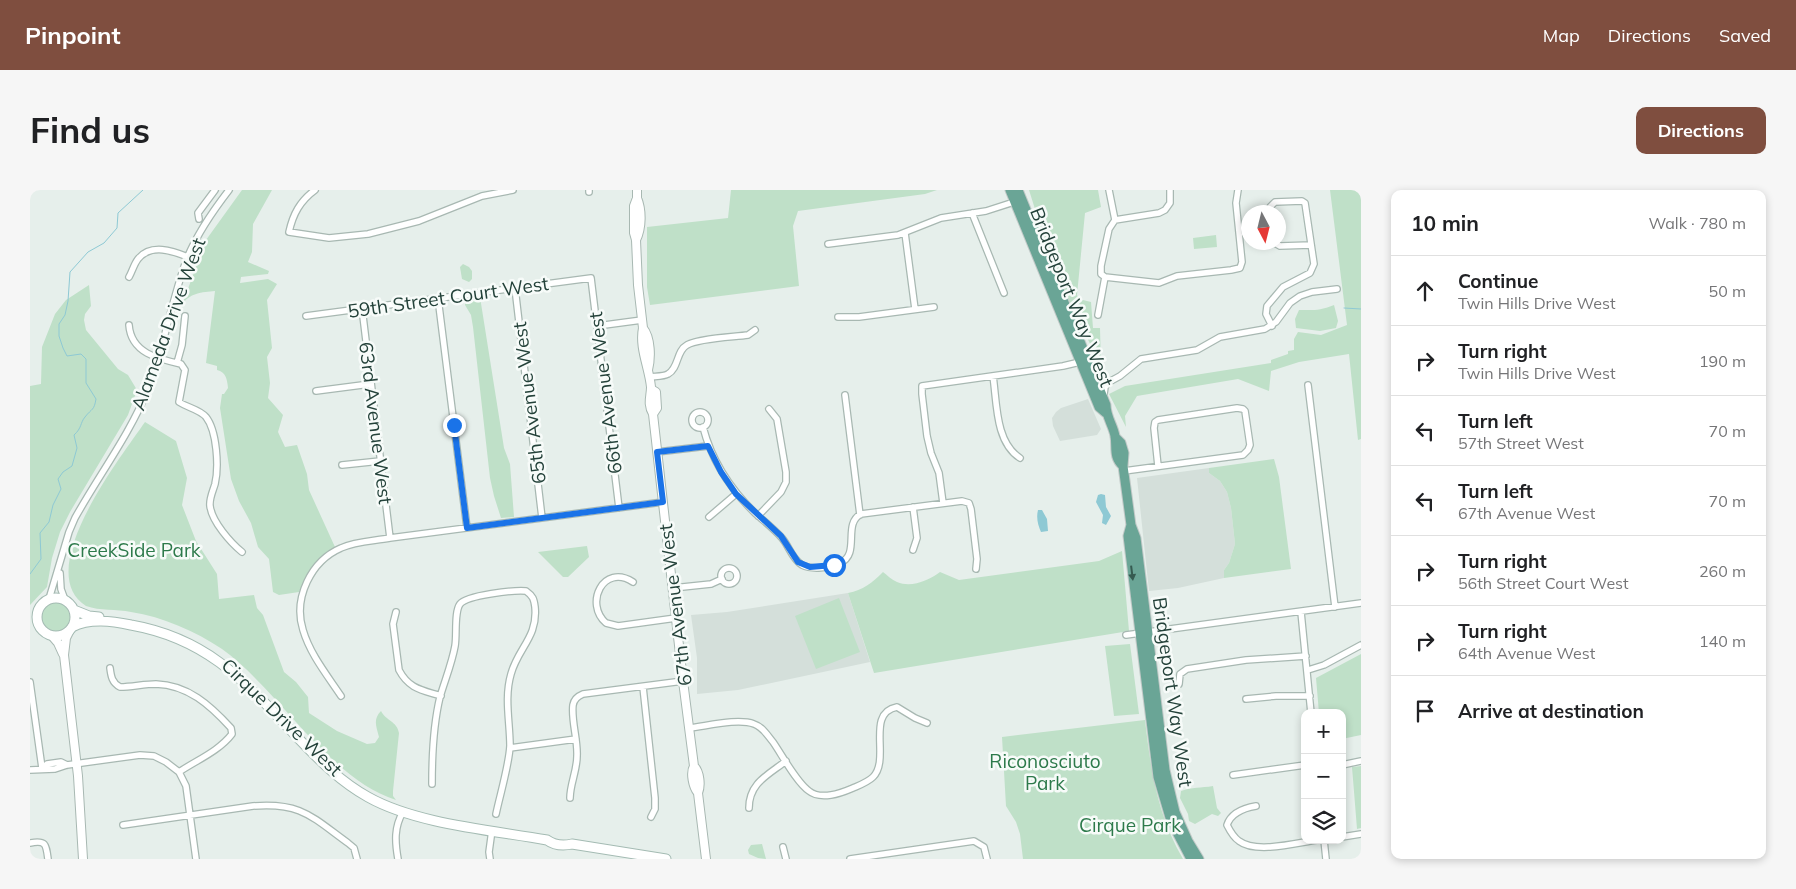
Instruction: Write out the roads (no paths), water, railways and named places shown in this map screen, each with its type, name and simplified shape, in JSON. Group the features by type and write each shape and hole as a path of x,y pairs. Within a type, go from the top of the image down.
{"main road":[{"name":"Bridgeport Way West","path":"1010,190 1018,200 1076,331 1106,405 1106,413 1115,437 1116,455 1124,469 1131,525 1128,536 1167,783 1181,826 1199,859"},
{"name":"Bridgeport Way West","path":"1018,190 1018,200 1080,362 1099,407 1106,413"},
{"path":"1076,331 1081,355 1080,362 1094,374"},
{"path":"57,598 64,600 74,610 75,619 71,628 62,635 52,636 35,626 36,618 34,612 41,604 49,599 57,598"},
{"name":"Cirque Drive West","path":"74,610 89,616 124,619 158,626 188,638 213,652 245,676 336,770 360,788 398,807 402,811"},
{"name":"Cirque Drive West","path":"71,628 78,624 95,621 146,627 203,650 239,676 334,774 368,798 395,810 433,820 547,840 551,843 565,846 572,844 626,856 666,859"},
{"name":"Bridgeport Way West","path":"1143,634 1158,777 1171,821 1190,859"}],"street":[{"path":"199,219 198,213 215,190"},
{"name":"Alameda Drive West","path":"49,599 75,518 138,410 158,359 188,257 204,225 229,190"},
{"path":"315,190 298,207 289,232 329,238 368,234 419,221 482,196 513,190"},
{"path":"1110,190 1115,220 1109,229 1101,274 1105,277 1147,283 1160,283 1174,277 1231,270 1242,265 1236,203 1238,190"},
{"path":"1115,220 1163,211 1170,204 1170,190"},
{"name":"67th Avenue West","path":"637,194 634,206 634,229 642,324 647,333 650,361 651,390 649,395 653,414 694,766 692,770 695,790 698,793 706,859"},
{"path":"828,244 905,233 941,218 996,208 1018,200"},
{"path":"1272,205 1275,202 1304,202 1314,264 1312,270 1283,287 1266,308 1266,314 1272,326"},
{"path":"972,213 1004,293"},
{"path":"905,233 915,309"},
{"path":"1286,246 1311,245"},
{"path":"129,277 138,260 150,252 166,250 188,257"},
{"path":"1098,315 1105,277"},
{"name":"59th Street Court West","path":"306,316 591,278"},
{"name":"66th Avenue West","path":"591,278 618,508"},
{"name":"65th Avenue West","path":"515,288 542,518"},
{"path":"1104,399 1104,390 1110,381 1120,376 1136,361 1197,350 1220,337 1272,326 1281,317 1290,303 1300,296 1312,292 1336,289"},
{"path":"438,298 467,528"},
{"path":"838,317 859,317 934,307"},
{"name":"63rd Avenue West","path":"362,308 390,538"},
{"path":"178,364 185,316"},
{"path":"597,326 642,324"},
{"path":"129,325 131,338 140,350 158,359 184,367 186,374 179,402 202,414 208,420 217,455 217,468 210,501 211,512 232,544 242,552"},
{"path":"649,373 668,374 674,368 681,350 687,345 748,335 755,330"},
{"path":"943,503 939,473 930,450 922,387 925,385 1080,362"},
{"path":"1094,374 1099,379 1110,381"},
{"path":"993,376 1002,435 1011,451 1020,458"},
{"path":"316,391 370,384"},
{"path":"1308,385 1335,607"},
{"path":"845,395 860,515"},
{"path":"1124,469 1158,466 1237,456 1246,453 1250,442 1247,416 1243,409 1237,408 1162,418 1157,421 1154,430 1158,466"},
{"path":"758,516 781,492 786,482 777,419 769,409"},
{"path":"702,427 708,446 721,472 736,494 781,536 798,562 805,566 836,565 847,558 851,549 853,522 860,515 959,501 968,503 972,511 977,559 976,569"},
{"path":"657,452 708,446"},
{"path":"342,465 380,461"},
{"path":"709,516 736,494"},
{"path":"341,696 312,651 301,622 301,601 306,585 319,564 334,552 349,545 390,538 663,502"},
{"path":"913,507 917,538 913,550"},
{"name":"Alameda Drive West","path":"59,567 64,600"},
{"path":"633,582 620,578 607,580 600,586 597,594 599,612 606,623 618,626 676,618"},
{"path":"673,588 711,584 722,579"},
{"path":"432,784 432,744 441,696 455,648 458,609 464,601 474,597 522,591 531,594 534,600 534,625 529,641 515,662 509,682 510,748 496,814"},
{"path":"1126,635 1361,603"},
{"path":"396,612 394,628 401,674 412,687 441,696"},
{"path":"1301,612 1311,709"},
{"path":"71,628 65,644 64,656 76,764 83,859"},
{"path":"52,636 58,643 64,656"},
{"path":"1308,670 1324,665 1361,646"},
{"path":"1179,684 1180,674 1187,669 1246,660 1306,656"},
{"path":"110,668 112,678 120,686 156,684 175,686 189,692 204,701 231,728 232,732 227,740 214,751 179,772"},
{"path":"570,798 570,787 577,765 573,707 576,698 583,694 683,681"},
{"path":"30,682 43,768"},
{"path":"643,686 655,800 655,809 651,817"},
{"path":"1246,699 1292,695 1310,696"},
{"path":"689,728 752,723 764,730 809,791 819,795 834,794 868,781 876,773 881,756 880,724 885,714 891,708 897,707 927,723"},
{"path":"510,748 576,739"},
{"path":"30,770 43,768 47,764 61,762 67,765 147,755 166,762 179,772 186,786 196,859"},
{"path":"749,808 750,795 754,788 764,777 786,761"},
{"path":"1346,764 1361,761"},
{"path":"1233,775 1301,766"},
{"path":"123,824 253,806 286,806 308,814 354,848 357,859"},
{"path":"1256,806 1240,811 1229,819 1227,825 1238,841 1252,847 1301,842"},
{"path":"398,859 396,833 402,811"},
{"path":"490,859 492,830"},
{"path":"1346,836 1361,834"},
{"path":"30,842 42,842 47,847 48,859"},
{"path":"850,859 971,842 981,844 985,848 987,859"},
{"path":"1324,844 1326,859"},
{"path":"783,847 786,859"}],"water":[{"path":"1098,495 1105,495 1106,507 1111,516 1106,525 1102,523 1103,515 1096,502"},
{"path":"1038,510 1042,510 1047,519 1048,531 1041,532 1037,516"}],"waterway":[{"path":"30,574 41,559 40,533 49,522 53,505 61,489 58,479 63,472 72,466 77,448 74,435 83,419 93,408 96,399 86,383 86,359 81,354 67,356 59,336 59,324 65,315 68,301 70,272 88,252 104,243 117,228 118,213 143,190"},
{"path":"1344,308 1361,309"}],"park label":[{"name":"CreekSide Park","path":"134,550"},
{"name":"Riconosciuto Park","path":"1045,772"},
{"name":"Cirque Park","path":"1130,825"}]}
